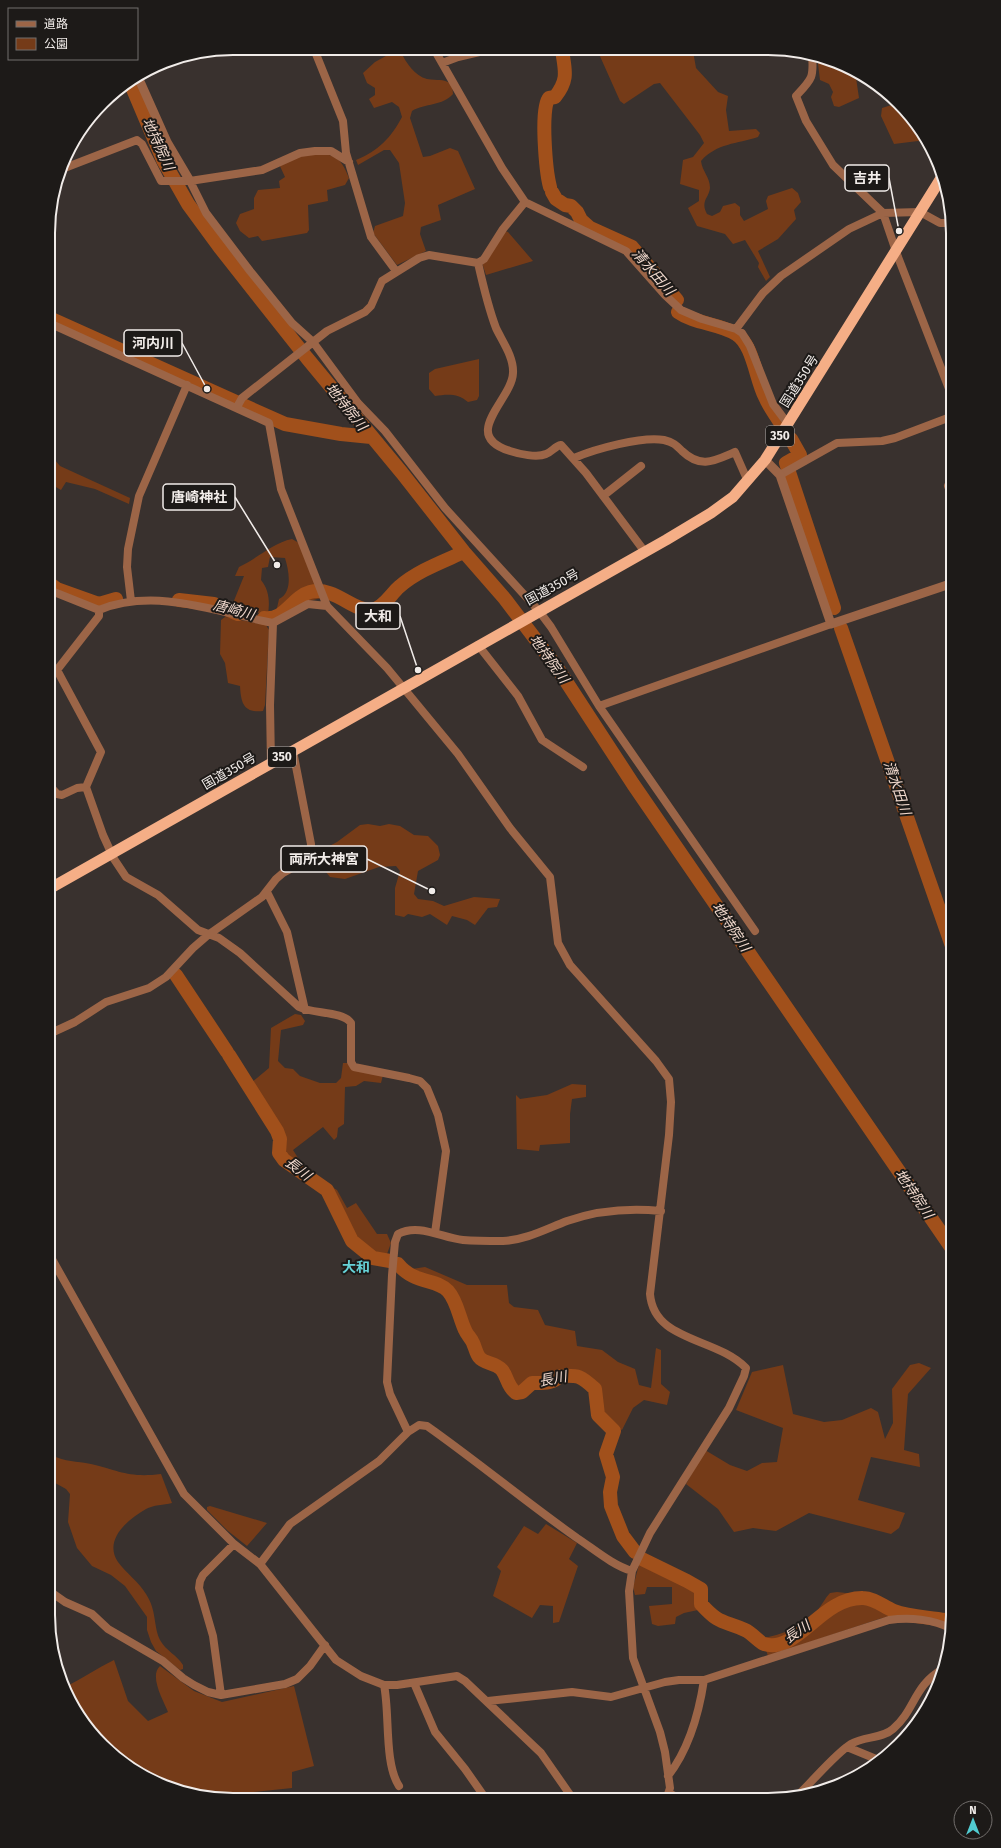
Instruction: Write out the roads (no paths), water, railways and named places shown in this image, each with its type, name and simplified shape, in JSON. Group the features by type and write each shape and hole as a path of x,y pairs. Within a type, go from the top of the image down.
{"highway":[{"name":"国道350号","path":"55,886 536,612 645,552 711,513 733,497 766,460 939,182"}],"street":[{"path":"317,55 343,121 349,162 371,237 396,271"},
{"path":"437,55 502,168 524,202 626,251 665,295 681,310 702,319 736,329 742,333 750,346 773,404 788,424"},
{"path":"442,63 467,55"},
{"path":"813,61 814,71 811,79 796,96 806,121 833,165 883,212 896,252 946,381"},
{"path":"140,81 167,142 190,181 206,213 292,323 311,344 358,403 385,431 445,508 536,612 551,627 599,706 755,931"},
{"path":"68,167 137,140 142,144 161,181 190,181 262,170 300,153 315,151 331,151 349,162"},
{"path":"478,264 484,259 503,229 524,202"},
{"path":"736,329 763,293 781,276 849,230 883,212 920,212 940,223 946,223"},
{"path":"237,407 242,398 311,344 338,325 365,312 371,306 382,281 396,271 419,258 430,255 478,264"},
{"path":"478,264 494,321 511,360 514,372 510,386 491,417 487,433 489,437 500,448 512,452 537,455 545,455 561,445 574,458 645,552"},
{"path":"55,326 237,407 268,423 279,485 327,606 369,648 458,754 510,828 550,877 558,944 570,965 656,1062 669,1080 671,1091 670,1122 661,1211 650,1294 653,1309 665,1325 672,1331 729,1353 737,1358 746,1368 729,1408 653,1527 632,1571 629,1590 630,1631 633,1658 660,1732 668,1776 668,1793"},
{"path":"131,601 127,567 128,548 139,496 187,385"},
{"path":"786,472 837,443 882,441 895,438 946,419"},
{"path":"574,458 638,440 662,440 675,443 696,461 708,462 735,452 746,477 750,479"},
{"path":"766,460 786,472 831,624"},
{"path":"603,496 642,466"},
{"path":"599,706 946,584"},
{"path":"55,592 100,610"},
{"path":"327,606 308,604 274,623 188,604 156,601 131,601 112,604 100,610 98,616 58,670 100,752 86,787 111,854 126,876 158,896 198,930 219,938 240,953 299,1007 305,1010 348,1019 351,1023 351,1062 354,1067 409,1078 420,1082 427,1088 438,1115 446,1151 435,1232"},
{"path":"271,764 270,705 274,623"},
{"path":"478,645 518,696 542,740 583,767"},
{"path":"55,1031 75,1022 106,1002 149,988 166,977 192,948 267,892 276,878 310,858 312,852 293,751"},
{"path":"55,792 62,795 77,788 86,787"},
{"path":"267,892 287,932 305,1010"},
{"path":"408,1432 390,1394 387,1382 396,1242 398,1234 403,1232 426,1230 463,1240 504,1241 520,1239 595,1214 648,1209 661,1211"},
{"path":"55,1264 184,1494 234,1544 260,1564 336,1660 346,1668 384,1685 414,1683 457,1676 488,1701 541,1753 569,1793"},
{"path":"260,1564 290,1524 379,1461 408,1432 419,1425 427,1426 469,1455 555,1523 598,1552 632,1571"},
{"path":"221,1695 213,1636 199,1588 203,1575 234,1544"},
{"path":"55,1595 65,1602 92,1614 108,1629 163,1661 194,1685 208,1692 221,1695 285,1684 297,1679 310,1666 325,1645"},
{"path":"488,1701 572,1692 611,1697 643,1687 679,1680 704,1680 889,1620 902,1618 915,1619 938,1623 946,1626"},
{"path":"803,1790 847,1747 858,1741 884,1735 892,1731 900,1723 918,1690 927,1680 936,1674"},
{"path":"668,1776 675,1767 696,1721 704,1680"},
{"path":"414,1683 435,1732 465,1769 482,1793"},
{"path":"384,1685 388,1712 391,1765 399,1786"},
{"path":"847,1747 874,1758"}],"waterway":[{"name":"清水田川","path":"550,187 544,127 545,114 546,104 549,98 555,97 564,80 565,69 563,55"},
{"name":"地持院川","path":"132,87 163,160 188,204 221,249 307,358 402,473 464,552 505,599 558,669 633,784 946,1240"},
{"name":"清水田川","path":"552,192 556,199 565,205 571,206 577,212 581,220 590,228 632,247 677,300"},
{"name":"清水田川","path":"678,312 692,319 729,330 742,339 754,363 767,401 781,424"},
{"path":"55,321 285,424 341,434 371,437"},
{"name":"清水田川","path":"791,439 800,455 786,463 834,608"},
{"name":"唐崎川","path":"264,618 278,616 304,595 310,592 319,591 335,595 357,607 371,610 375,609 383,604 406,581 430,567 464,552"},
{"name":"唐崎川","path":"55,588 99,604 116,599"},
{"name":"唐崎川","path":"179,600 214,604 238,614"},
{"name":"清水田川","path":"841,628 946,929"},
{"name":"長川","path":"176,975 227,1052"},
{"name":"長川","path":"229,1055 277,1131 280,1139 279,1153 284,1160 327,1190 352,1241 373,1258 390,1261"},
{"name":"長川","path":"398,1264 411,1275 443,1287 448,1291 454,1299 465,1330 472,1341 477,1354 484,1361 499,1367 504,1373 511,1388 516,1393 522,1392 532,1383 551,1382 560,1376 579,1377 595,1389 598,1415 614,1431 606,1454 613,1477 610,1492 611,1506 623,1536 635,1552"},
{"name":"長川","path":"642,1559 701,1589 701,1604 713,1616 748,1631 764,1644 776,1645 788,1641 835,1606 848,1600 863,1598 875,1601 900,1613 946,1620"}],"place":[{"name":"吉井","path":"899,231"},
{"name":"河内川","path":"207,389"},
{"name":"唐崎神社","path":"277,565"},
{"name":"大和","path":"418,670"},
{"name":"両所大神宮","path":"432,891"}],"district":[{"name":"大和","path":"356,1267"}]}
